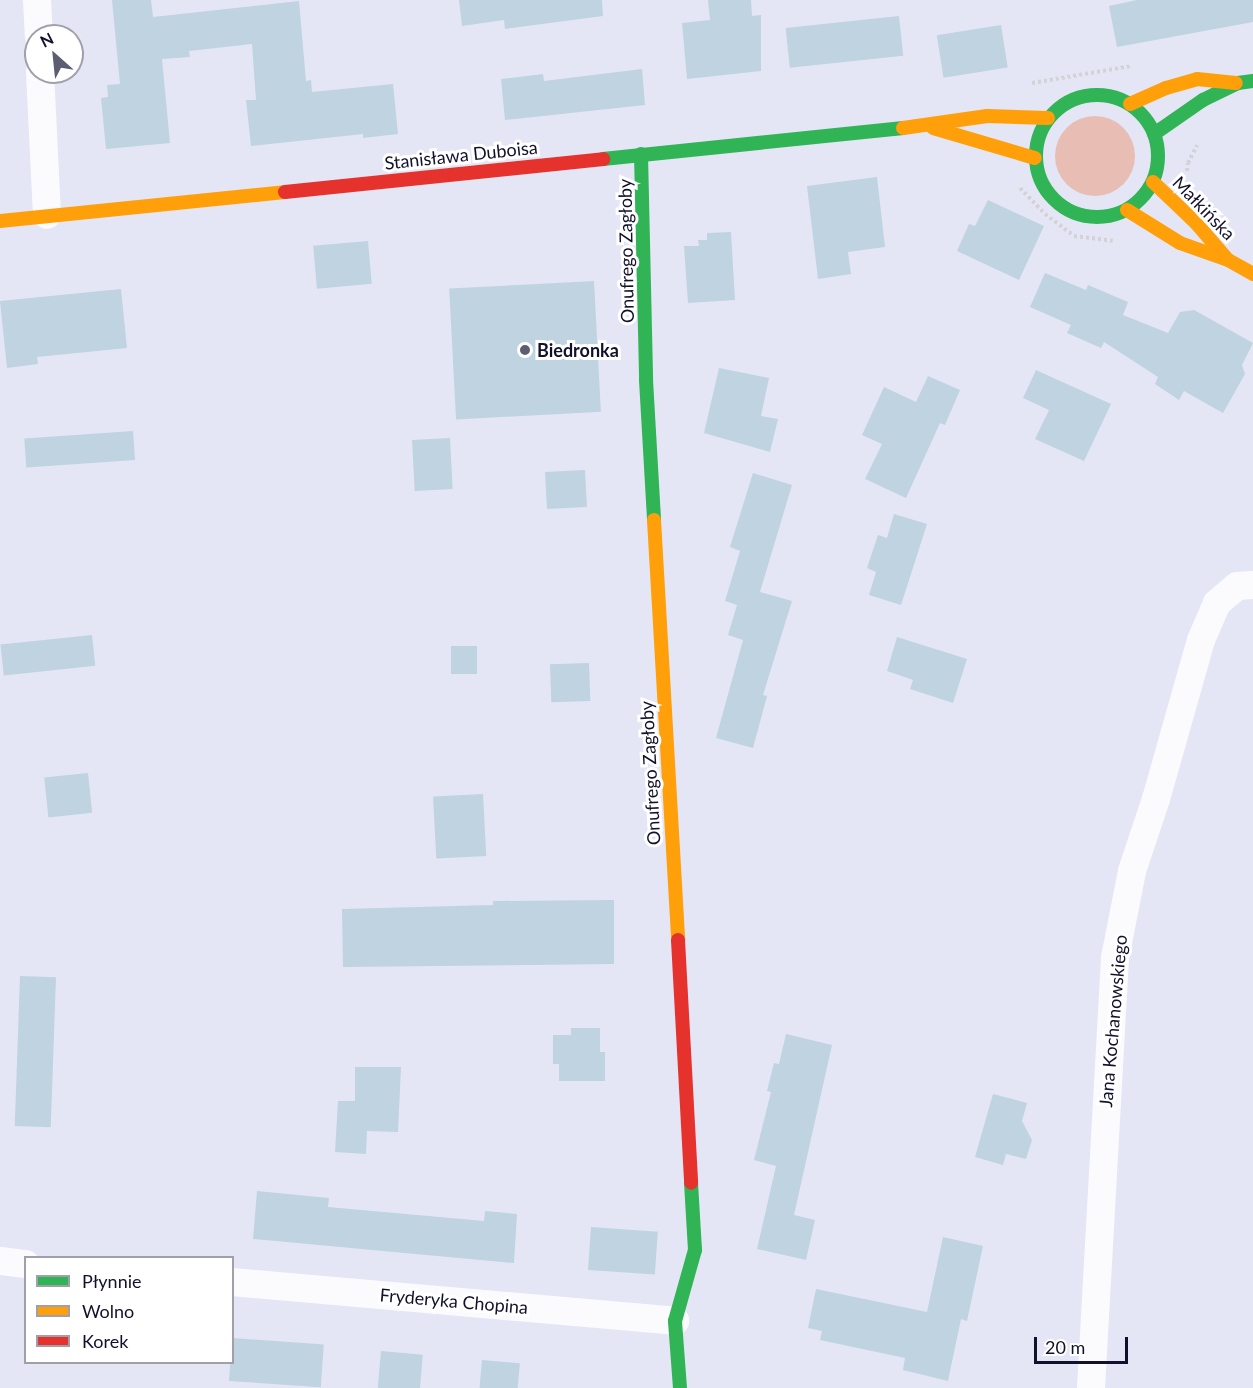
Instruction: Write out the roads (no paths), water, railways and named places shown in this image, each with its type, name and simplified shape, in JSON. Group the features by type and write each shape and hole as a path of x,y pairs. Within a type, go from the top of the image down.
{"main road":[{"path":"1130,105 1166,88 1197,79 1238,83 1253,81"},
{"path":"1154,134 1203,100 1238,83"},
{"path":"1086,95 1109,96 1130,105 1144,117 1154,134 1158,150 1153,182 1142,198 1127,210 1103,218 1078,215 1056,203 1041,183 1035,158 1038,136 1048,118 1065,103 1086,95"},
{"name":"Stanisława Duboisa","path":"0,221 926,126 987,116 1048,118"},
{"name":"Stanisława Duboisa","path":"926,126 1035,158"},
{"name":"Onufrego Zagłoby","path":"641,154 646,380 695,1250 675,1321 680,1388"},
{"name":"Małkińska","path":"1153,182 1196,223 1228,260"},
{"name":"Małkińska","path":"1127,210 1180,243 1228,260 1253,274"}],"street":[{"path":"37,0 38,24"},
{"path":"41,84 47,215"},
{"name":"Jana Kochanowskiego","path":"1091,1388 1114,968 1132,871 1156,799 1201,640 1217,603 1237,586 1253,585"},
{"path":"0,1262 24,1264"},
{"name":"Fryderyka Chopina","path":"234,1282 675,1321"}],"place":[{"name":"Biedronka","path":"525,350"}]}
